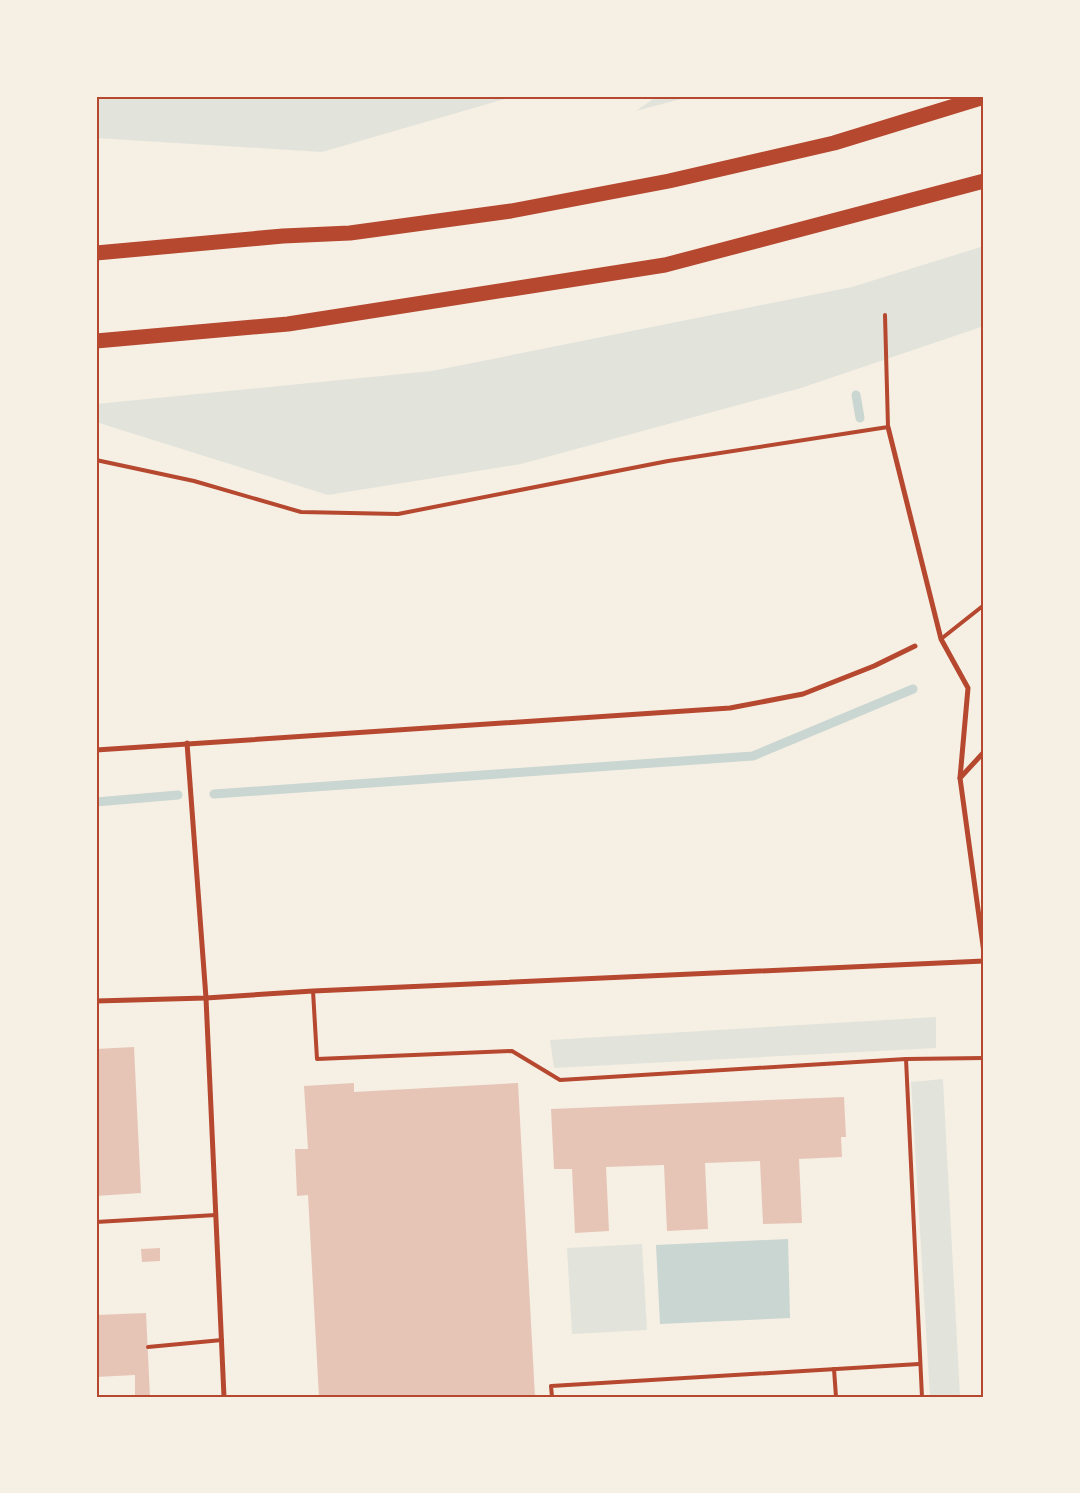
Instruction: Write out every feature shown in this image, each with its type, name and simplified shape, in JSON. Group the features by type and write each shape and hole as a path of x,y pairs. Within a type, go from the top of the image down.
{"highway":[{"path":"96,253 283,236 350,233 511,211 669,181 834,143 984,97"},
{"path":"96,341 288,324 665,265 984,182"}],"street":[{"path":"888,427 941,638 968,688 960,778 984,953"},
{"path":"96,750 730,708 803,694 874,666 915,646"},
{"path":"187,743 206,998 224,1397"},
{"path":"960,778 984,752"},
{"path":"96,1001 206,998 984,961"}],"lane":[{"path":"96,460 194,481 302,512 398,514 668,461 888,427 885,315"},
{"path":"941,638 984,605"},
{"path":"313,992 317,1059 512,1050 560,1080 906,1059 984,1058"},
{"path":"906,1059 922,1397"},
{"path":"96,1222 216,1215"},
{"path":"148,1347 222,1340"},
{"path":"552,1397 551,1386 919,1364"},
{"path":"834,1369 836,1397"}],"path":[{"path":"490,96 495,96"}],"shaded area":[{"path":"96,96 515,96 322,152 96,138"},
{"path":"657,96 692,96 636,111"},
{"path":"984,246 984,326 801,388 521,464 328,495 96,422 96,404 432,371 852,287"},
{"path":"936,1017 936,1048 554,1068 550,1040"},
{"path":"943,1079 960,1397 930,1397 911,1082"},
{"path":"788,1239 790,1318 660,1324 656,1245"},
{"path":"642,1244 647,1330 572,1334 567,1248"}],"building":[{"path":"134,1047 141,1193 96,1196 96,1049"},
{"path":"354,1083 354,1092 518,1083 535,1397 319,1397 308,1195 297,1196 295,1149 308,1149 304,1086"},
{"path":"844,1097 846,1137 841,1137 842,1157 799,1159 802,1223 763,1224 760,1161 705,1163 708,1229 667,1231 664,1165 606,1167 609,1231 575,1233 572,1169 554,1169 551,1109"},
{"path":"160,1248 160,1261 142,1262 141,1249"},
{"path":"146,1313 150,1397 135,1397 135,1375 96,1377 96,1315"}],"waterway":[{"path":"856,395 860,418"},
{"path":"214,794 753,756 913,689"},
{"path":"96,802 178,795"}]}
